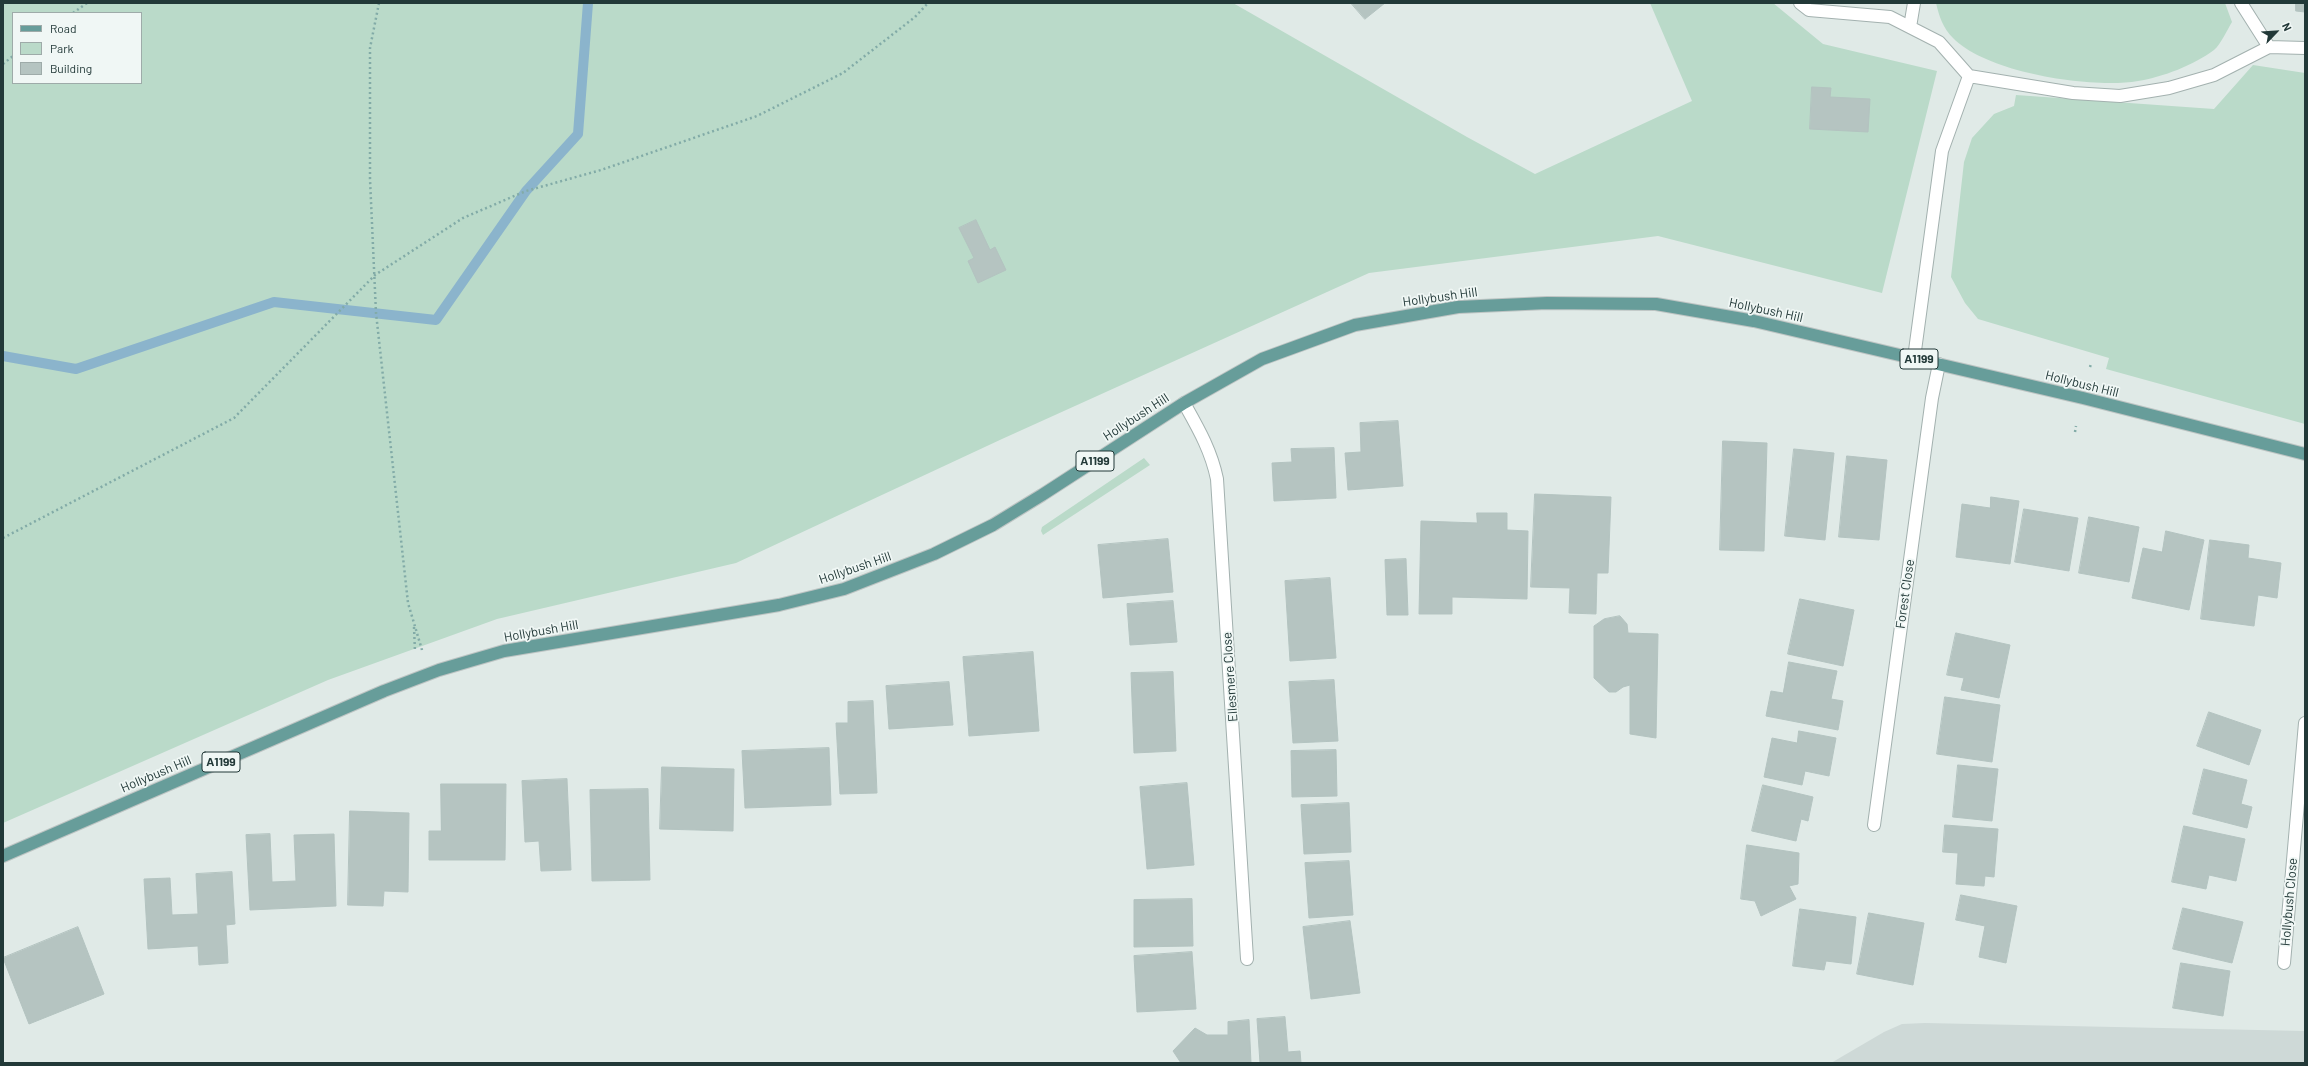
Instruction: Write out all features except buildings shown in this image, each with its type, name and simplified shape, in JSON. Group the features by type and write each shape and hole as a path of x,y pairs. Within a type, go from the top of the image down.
{"main road":[{"name":"Hollybush Hill","path":"3,856 425,675 504,652 779,605 844,589 934,554 993,525 1042,495 1184,402 1262,359 1355,325 1458,307 1547,303 1656,304 1754,321 2083,398 2305,454"}],"street":[{"path":"1800,3 1809,10 1890,17 1938,42 1969,76 2073,93 2120,96 2169,88 2214,75 2269,47 2305,48"},
{"path":"1910,27 1914,3"},
{"path":"2241,3 2269,47"},
{"path":"1914,358 1942,151 1969,76"},
{"name":"Forest Close","path":"1874,825 1932,398 1939,364"},
{"name":"Ellesmere Close","path":"1184,402 1204,436 1213,457 1217,479 1247,959"},
{"name":"Hollybush Close","path":"2284,963 2305,723"}],"path":[{"path":"74,12 87,3"},
{"path":"379,3 370,48 370,180 376,313 407,595 422,648 425,675"},
{"path":"3,538 234,418 375,275 463,218 526,191 601,170 757,116 843,73 915,17 928,3"},
{"path":"3,64 12,57"},
{"path":"2075,432 2076,426"},
{"path":"414,624 414,651 425,675"}],"shaded area":[{"path":"1925,1023 2305,1031 2305,1063 1831,1063 1884,1032 1902,1024"}],"green space":[{"path":"3,3 1233,3 1467,137 1535,174 1692,101 1650,3 1773,3 1823,44 1937,71 1882,293 1658,236 1369,273 1002,439 736,563 497,619 328,680 3,823"},
{"path":"1936,3 2225,3 2232,22 2214,50 2188,65 2168,73 2138,81 2094,83 2041,76 1990,61 1969,50 1953,38 1944,26"},
{"path":"2253,65 2305,73 2305,424 2106,369 2109,358 1978,319 1965,303 1951,277 1964,162 1972,138 1994,114 2014,106 2016,95 2214,109"},
{"path":"1144,458 1150,465 1043,535 1041,531 1042,527"}],"waterway":[{"path":"3,356 76,369 274,302 436,320 526,191 578,134 588,3"}]}
